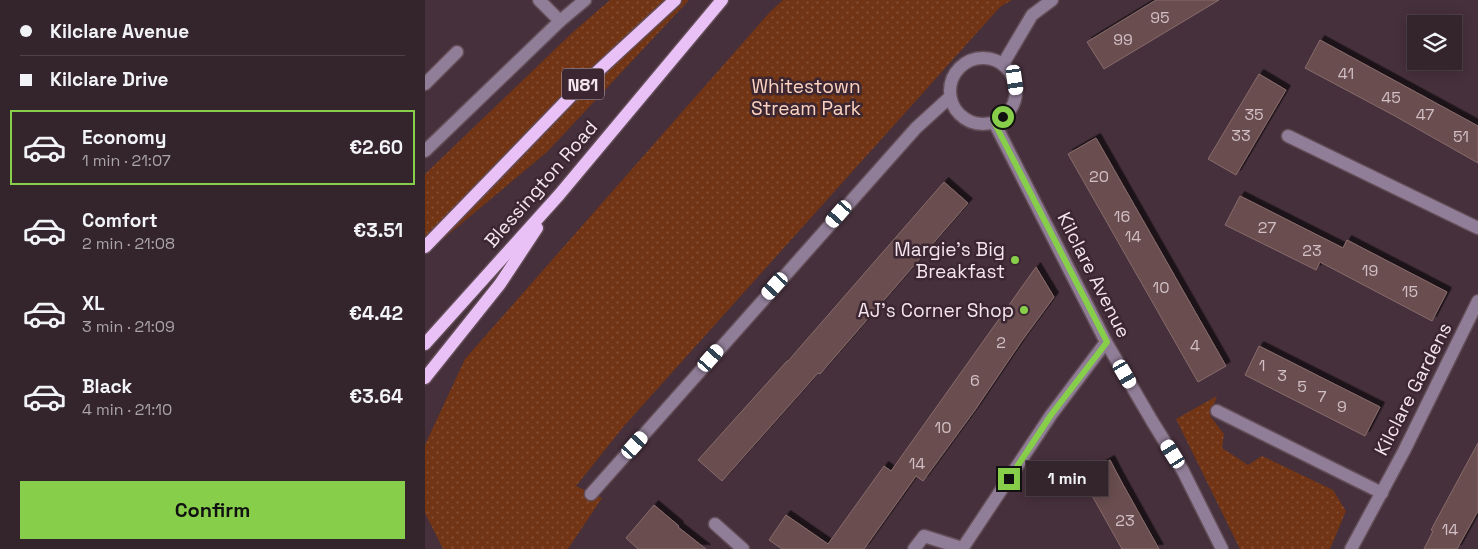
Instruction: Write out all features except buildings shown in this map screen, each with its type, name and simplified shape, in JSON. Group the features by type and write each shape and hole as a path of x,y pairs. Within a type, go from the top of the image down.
{"main road":[{"name":"Blessington Road","path":"425,247 571,96 675,0"},
{"name":"Blessington Road","path":"425,344 559,195 721,0"},
{"path":"425,378 500,284 559,195"}],"street":[{"path":"539,0 560,21"},
{"path":"425,151 560,21 585,0"},
{"path":"1003,64 1032,15 1052,0"},
{"path":"425,84 457,52"},
{"path":"982,57 993,59 1003,64 1015,80 1015,96 1010,110 994,122 983,124 972,122 954,108 950,97 950,86 954,75 961,66 971,60 982,57"},
{"path":"591,494 916,128 950,97"},
{"name":"Kilclare Avenue","path":"994,122 1107,342 1183,471 1222,549"},
{"path":"1288,136 1478,228"},
{"name":"Kilclare Gardens","path":"1351,549 1382,493 1478,301"},
{"path":"914,549 924,536 962,548 1051,415 1107,342"},
{"path":"1217,412 1382,493"},
{"path":"715,524 743,549"}],"green space":[{"path":"610,0 689,0 547,152 425,254 425,174 572,33"},
{"name":"Whitestown Stream Park","path":"783,0 1012,0 1000,7 624,426 576,486 602,498 568,549 443,549 425,513 425,445 465,359 770,12"},
{"path":"1217,396 1210,416 1224,434 1222,448 1248,465 1262,456 1333,490 1346,511 1330,549 1240,549 1176,419"}],"place":[{"name":"Margie's Big Breakfast","path":"1015,260"},
{"name":"AJ's Corner Shop","path":"1024,310"}],"route":[{"path":"1003,117 994,122 1107,342 1051,415 1009,479"}]}
